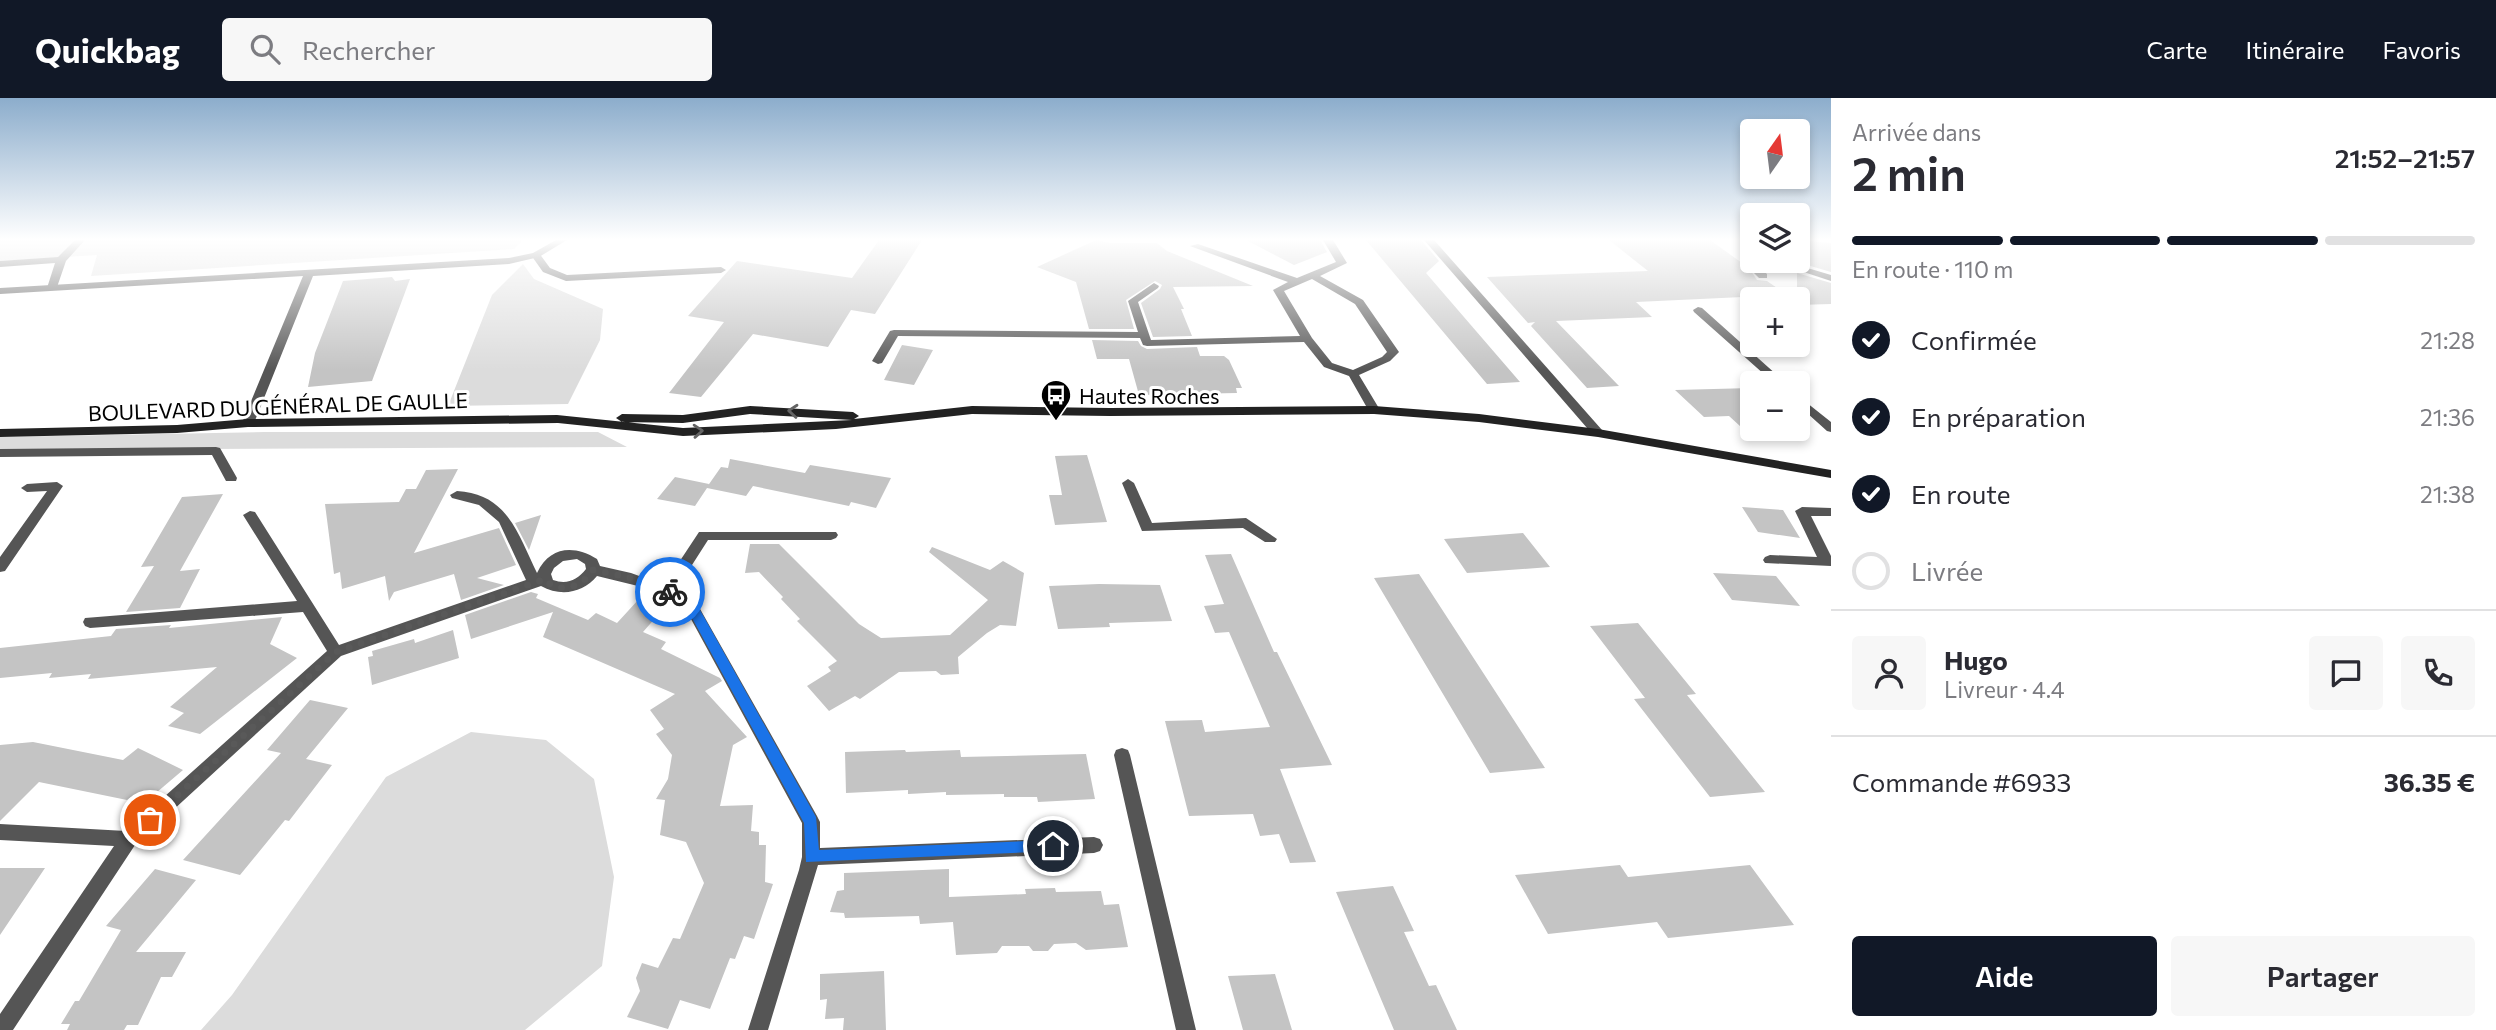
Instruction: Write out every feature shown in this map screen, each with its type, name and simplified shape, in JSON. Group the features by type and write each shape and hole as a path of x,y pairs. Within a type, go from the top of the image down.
{"street":[{"path":"52,288 53,283"},
{"path":"0,291 120,283"},
{"path":"248,423 305,283"},
{"path":"1293,283 1278,290 1307,339 1328,365 1353,374 1374,410"},
{"path":"1326,283 1359,302 1393,352 1386,359 1353,374"},
{"path":"1467,283 1598,433"},
{"path":"1154,286 1133,301 1147,343 1307,339"},
{"path":"1698,310 1767,371"},
{"path":"878,360 894,333 1145,335"},
{"path":"1810,409 1831,428"},
{"name":"BOULEVARD DU GÉNÉRAL DE GAULLE","path":"0,433 177,429 248,423 684,419 750,410 886,418"},
{"name":"BOULEVARD DU GÉNÉRAL DE GAULLE","path":"557,419 684,432 836,425 972,410 1374,410 1479,418 1598,433 1831,474"},
{"name":"BOULEVARD DU GÉNÉRAL DE GAULLE","path":"0,453 216,451 231,478"},
{"path":"1128,483 1147,528 1246,523 1270,539"},
{"path":"0,567 57,486 27,488"},
{"path":"1,1030 129,839 336,652 540,581 546,568 564,555 586,556 592,562 593,570 586,580 572,587 558,588 540,581 506,520 491,505 466,495 457,495"},
{"path":"1770,560 1826,562 1801,511 1831,512"},
{"path":"250,515 336,652"},
{"path":"668,591 704,535 831,535"},
{"path":"593,570 628,577 668,591 690,604 811,822 811,857 758,1030"},
{"path":"90,622 307,606"},
{"path":"1122,755 1186,1030"},
{"path":"0,832 129,839"},
{"path":"811,857 1094,845"}],"shaded area":[{"path":"504,283 544,283 603,309 600,340 568,404 448,406 492,295"},
{"path":"265,432 598,432 627,447 0,450 0,437"},
{"path":"471,732 546,740 594,779 614,877 602,966 525,1030 201,1030 232,995 386,777"}],"building":[{"path":"342,283 408,283 372,381 308,387 315,353"},
{"path":"717,283 894,283 875,314 851,310 828,347 753,334 701,397 669,393 724,322 688,316"},
{"path":"1076,283 1151,283 1126,300 1134,329 1089,329"},
{"path":"1159,283 1247,283 1253,286 1173,287 1184,309 1181,309 1192,336 1153,337 1141,303 1162,285"},
{"path":"1403,283 1435,283 1520,382 1487,384"},
{"path":"1493,283 1771,283 1776,287 1740,287 1740,297 1636,302 1652,317 1556,321 1619,386 1587,388 1531,326 1535,322 1528,323"},
{"path":"1797,283 1831,283 1831,304 1810,305 1810,287 1797,287"},
{"path":"1092,340 1138,341 1147,349 1197,347 1200,356 1224,356 1229,360 1242,388 1236,388 1237,393 1139,395 1129,359 1097,359"},
{"path":"902,345 933,350 914,385 884,380"},
{"path":"1740,388 1740,426 1729,416 1704,417 1675,390"},
{"path":"1087,455 1107,522 1055,525 1049,495 1062,495 1055,456"},
{"path":"730,459 805,473 810,465 891,478 876,508 851,502 849,506 753,486 746,496 707,488 695,506 657,499 675,477 709,484 707,487 721,467 728,468"},
{"path":"458,469 414,553 499,528 516,565 477,578 504,585 461,600 454,574 394,592 389,601 385,576 342,589 340,572 334,574 325,504 399,502 406,489 416,489 426,470"},
{"path":"223,494 180,571 200,569 180,608 126,612 154,566 141,567 182,497"},
{"path":"1742,507 1783,510 1800,538 1758,532"},
{"path":"541,515 529,550 515,523"},
{"path":"1523,533 1550,567 1467,573 1444,539"},
{"path":"750,544 779,544 859,624 881,638 950,635 988,600 929,552 932,547 990,570 1003,561 1024,573 1016,626 1000,625 958,657 959,674 941,675 936,671 899,672 860,699 855,696 829,711 807,686 831,671 828,667 837,661 797,621 800,619 781,599 783,597 759,572 745,573"},
{"path":"1231,554 1274,652 1277,652 1332,765 1280,769 1316,862 1290,863 1279,834 1260,836 1253,814 1189,816 1165,721 1202,720 1205,732 1270,727 1229,632 1215,633 1204,606 1224,604 1205,555"},
{"path":"1713,573 1776,576 1800,606 1732,600"},
{"path":"1419,574 1545,768 1490,773 1374,578"},
{"path":"1160,585 1172,621 1109,623 1110,627 1058,629 1049,586"},
{"path":"531,592 538,594 536,598 588,620 596,613 617,623 639,599 664,608 643,632 666,642 661,649 720,678 722,681 705,691 747,737 733,745 720,806 753,805 751,831 759,832 759,845 766,845 765,882 773,884 754,939 744,936 735,959 730,958 710,1009 680,1000 668,1029 627,1017 640,991 636,978 642,963 658,968 673,938 680,939 704,883 686,842 660,835 665,800 656,799 668,779 672,755 656,734 664,729 650,710 675,694 543,637 553,612 471,639 465,615"},
{"path":"282,617 270,644 297,658 200,734 168,726 184,713 170,707 217,667 88,679 91,674 49,678 52,673 0,678 0,648 111,636 116,629 171,625 169,628"},
{"path":"1638,623 1696,694 1687,695 1765,792 1710,797 1634,699 1645,698 1590,626"},
{"path":"453,630 459,658 372,685 368,657 373,656 372,651 414,639 415,643"},
{"path":"310,700 348,708 306,759 332,765 289,821 285,820 240,875 183,860 281,753 267,750"},
{"path":"33,742 123,760 138,748 183,770 143,804 131,797 127,800 39,782 0,821 0,745"},
{"path":"960,750 961,757 1086,754 1095,799 1038,802 1037,797 1004,797 1004,794 946,795 946,792 908,794 908,790 846,793 845,752"},
{"path":"1620,865 1628,877 1750,865 1794,925 1668,938 1657,922 1548,934 1515,875"},
{"path":"0,868 45,868 0,935"},
{"path":"155,869 196,880 136,952 186,952 172,977 161,977 138,1025 127,1025 124,1030 67,1030 70,1024 61,1024 75,1001 79,1001 121,930 106,926"},
{"path":"949,869 949,897 1026,894 1025,889 1055,888 1056,892 1101,891 1104,905 1119,904 1128,947 1086,950 1076,943 1054,944 1048,951 1033,951 1029,946 1002,946 997,953 956,955 953,922 920,924 919,916 845,918 844,913 830,912 837,891 844,890 844,873"},
{"path":"1393,886 1414,931 1404,932 1429,986 1436,985 1457,1030 1394,1030 1336,892"},
{"path":"884,971 886,1030 843,1030 844,1018 825,1019 827,999 820,1000 820,974"},
{"path":"1275,974 1292,1030 1243,1030 1228,976"}],"way so far":[{"path":"150,820 336,652 545,579 547,583 558,588 572,587 586,580 593,570 607,571 670,592"}],"place":[{"name":"Hautes Roches","path":"1056,422"}],"route":[{"path":"670,592 690,604 811,822 811,857 1053,846"}]}
